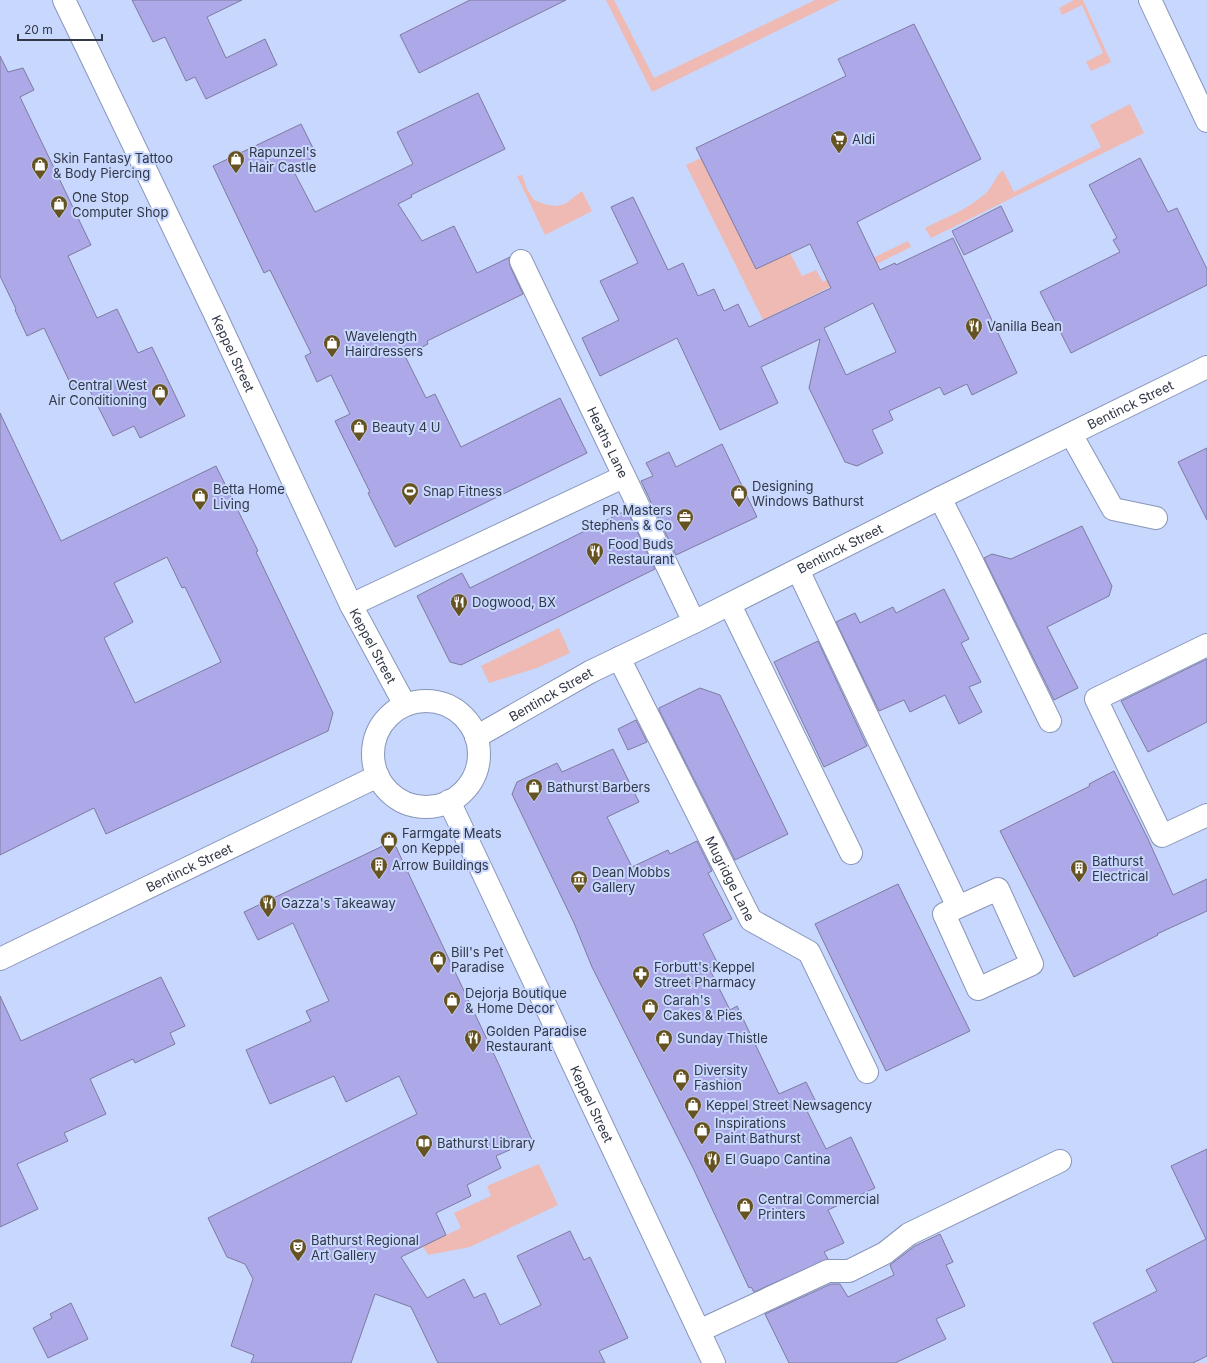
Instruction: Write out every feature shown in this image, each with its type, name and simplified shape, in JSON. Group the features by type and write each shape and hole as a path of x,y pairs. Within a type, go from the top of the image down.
{"main road":[{"name":"Keppel Street","path":"64,0 351,605 405,705"},
{"path":"1150,0 1207,121"},
{"name":"Heaths Lane","path":"521,262 694,622"},
{"name":"Bentinck Street","path":"476,737 590,672 694,622 940,498 1207,367"},
{"path":"1071,434 1113,509 1156,518"},
{"path":"351,605 623,477"},
{"path":"940,498 1050,721"},
{"path":"798,570 958,907"},
{"path":"730,604 850,853"},
{"path":"1207,645 1096,699 1162,836 1207,815"},
{"name":"Mugridge Lane","path":"619,658 751,920 809,952 867,1072"},
{"path":"422,701 439,702 455,710 468,722 476,737 479,752 477,767 471,781 462,793 449,801 433,806 416,806 400,800 387,790 378,776 373,759 374,743 380,727 391,714 405,705 422,701"},
{"name":"Bentinck Street","path":"0,959 378,776"},
{"name":"Keppel Street","path":"449,801 714,1363"},
{"path":"998,889 1032,964 978,989 944,914 958,907 998,889"},
{"path":"699,1331 828,1271 849,1270 885,1253 909,1234 1060,1161"}],"shaded area":[{"path":"606,0 614,0 654,78 815,0 840,0 652,92"},
{"path":"1074,0 1083,0 1111,62 1091,71 1086,62 1103,53 1082,5 1062,15 1059,8"},
{"path":"1130,104 1144,133 931,238 925,228 956,213 985,194 1003,170 1014,192 1101,147 1090,125"},
{"path":"701,158 756,269 790,253 802,276 816,270 823,282 908,241 911,247 763,320 686,165"},
{"path":"522,175 527,189 534,200 555,206 565,204 582,191 592,211 545,235 517,176"},
{"path":"559,628 570,653 537,668 489,683 481,666"},
{"path":"539,1164 558,1205 470,1247 428,1255 423,1246 461,1228 454,1213 491,1196 487,1186"}],"building":[{"path":"132,0 242,0 207,17 226,58 265,39 277,65 206,99 195,77 186,81 165,37 153,42"},
{"path":"470,0 566,0 419,73 400,35"},
{"path":"914,24 981,159 857,222 880,270 895,263 896,265 953,238 1017,373 972,395 967,384 944,395 940,387 889,411 893,420 872,430 883,453 857,466 845,462 809,388 820,339 761,367 778,403 720,430 677,338 600,376 582,338 619,320 600,281 638,263 611,207 633,197 668,270 683,263 698,296 714,289 724,311 738,304 749,327 831,288 810,244 756,269 696,148 846,76 838,59","holes":["873,303 896,352 846,375 824,328"]},
{"path":"0,56 8,72 23,68 34,90 20,97 91,245 68,256 97,318 117,309 138,353 152,347 185,416 140,438 134,426 113,436 86,383 73,389 44,328 27,336 0,276"},
{"path":"478,93 505,149 411,195 412,197 398,204 422,241 454,226 477,273 510,257 510,266 523,294 427,341 428,344 405,356 426,398 435,394 461,447 560,398 587,453 395,547 335,421 350,414 331,375 317,382 305,356 311,353 270,270 264,273 213,166 301,124 317,156 292,168 315,212 413,164 397,132"},
{"path":"1140,158 1168,212 1177,208 1207,269 1207,285 1071,353 1040,292 1120,252 1113,240 1117,238 1089,185"},
{"path":"1001,206 1013,231 964,255 952,231"},
{"path":"0,413 61,541 216,466 258,551 256,552 333,713 328,731 106,834 94,808 0,855","holes":["167,557 182,588 185,587 221,662 135,703 104,638 133,622 114,583"]},
{"path":"722,444 757,517 676,555 641,481 653,476 646,463 669,452 676,467"},
{"path":"1207,448 1207,520 1178,462"},
{"path":"627,510 655,569 461,665 450,662 417,596 462,573 470,588"},
{"path":"1082,526 1112,586 1109,596 1047,627 1078,688 1054,700 984,558 992,554 1011,559"},
{"path":"944,589 969,639 961,643 981,682 969,687 982,712 959,724 945,695 910,712 904,700 879,711 836,622 855,613 860,623 893,607 896,613"},
{"path":"818,641 867,746 824,767 774,662"},
{"path":"1207,659 1207,722 1148,752 1121,701"},
{"path":"700,688 720,695 788,834 735,860 659,710 659,708"},
{"path":"636,720 647,742 628,750 618,729"},
{"path":"613,749 639,802 607,817 632,867 668,850 670,854 697,841 712,871 708,873 732,919 703,934 718,964 709,968 730,1010 737,1006 779,1094 806,1082 818,1106 807,1111 826,1149 851,1137 875,1188 828,1210 844,1243 824,1252 828,1259 754,1292 751,1287 749,1288 694,1170 592,967 574,923 512,794 517,782 557,763 562,772"},
{"name":"Bathurst Electrical","path":"1114,771 1148,839 1173,895 1207,879 1207,911 1157,934 1158,935 1074,977 1000,831 1090,786 1089,784"},
{"path":"387,844 396,847 500,1067 532,1140 496,1156 501,1168 467,1185 471,1196 436,1213 446,1235 401,1257 427,1298 464,1279 474,1298 485,1293 500,1325 541,1305 517,1256 570,1231 584,1260 590,1257 628,1338 599,1351 605,1363 438,1363 411,1307 375,1294 351,1363 251,1363 254,1355 231,1346 253,1279 245,1264 227,1257 208,1218 417,1114 399,1076 346,1102 334,1076 270,1104 246,1050 311,1021 306,1011 329,1001 293,923 258,940 244,912"},
{"path":"898,884 970,1031 886,1071 815,924"},
{"path":"161,977 185,1026 170,1033 175,1044 135,1063 133,1059 90,1079 106,1114 64,1133 68,1141 17,1164 38,1209 0,1227 0,996 21,1041"},
{"path":"1207,1149 1207,1356 1193,1363 1113,1363 1093,1323 1157,1291 1146,1270 1206,1239 1171,1166"},
{"path":"940,1234 953,1262 946,1265 965,1306 936,1319 946,1339 895,1363 789,1363 765,1314 831,1284 840,1284 848,1297 894,1275 890,1265 915,1246"},
{"path":"71,1303 88,1339 48,1358 33,1328 52,1318 50,1314"}],"place":[{"name":"Aldi","path":"839,154"},
{"name":"Rapunzel's Hair Castle","path":"236,174"},
{"name":"Skin Fantasy Tattoo & Body Piercing","path":"40,180"},
{"name":"One Stop Computer Shop","path":"59,219"},
{"name":"Vanilla Bean","path":"974,341"},
{"name":"Wavelength Hairdressers","path":"332,358"},
{"name":"Central West Air Conditioning","path":"160,407"},
{"name":"Beauty 4 U","path":"359,442"},
{"name":"Snap Fitness","path":"410,506"},
{"name":"Designing Windows Bathurst","path":"739,508"},
{"name":"Betta Home Living","path":"200,511"},
{"name":"PR Masters Stephens & Co","path":"685,532"},
{"name":"Food Buds Restaurant","path":"595,566"},
{"name":"Dogwood, BX","path":"459,617"},
{"name":"Bathurst Barbers","path":"534,802"},
{"name":"Farmgate Meats on Keppel","path":"389,855"},
{"name":"Arrow Buildings","path":"379,880"},
{"name":"Bathurst Electrical","path":"1079,883"},
{"name":"Dean Mobbs Gallery","path":"579,894"},
{"name":"Gazza's Takeaway","path":"268,918"},
{"name":"Bill's Pet Paradise","path":"438,974"},
{"name":"Forbutt's Keppel Street Pharmacy","path":"641,989"},
{"name":"Dejorja Boutique & Home Decor","path":"452,1015"},
{"name":"Carah's Cakes & Pies","path":"650,1022"},
{"name":"Golden Paradise Restaurant","path":"473,1053"},
{"name":"Sunday Thistle","path":"664,1053"},
{"name":"Diversity Fashion","path":"681,1092"},
{"name":"Keppel Street Newsagency","path":"693,1120"},
{"name":"Inspirations Paint Bathurst","path":"702,1145"},
{"name":"Bathurst Library","path":"424,1158"},
{"name":"El Guapo Cantina","path":"712,1174"},
{"name":"Central Commercial Printers","path":"745,1221"},
{"name":"Bathurst Regional Art Gallery","path":"298,1262"}]}
